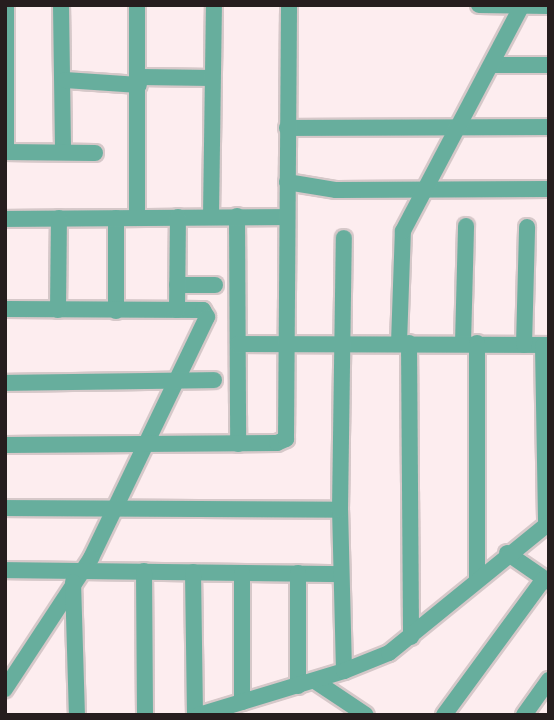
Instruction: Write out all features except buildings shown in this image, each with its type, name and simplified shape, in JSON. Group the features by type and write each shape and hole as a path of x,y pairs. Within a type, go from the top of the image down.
{"street":[{"path":"6,5 6,152 95,153"},
{"path":"61,5 65,80 63,152"},
{"path":"137,5 140,80 137,217"},
{"path":"211,216 214,5"},
{"path":"5,445 150,442 238,444 286,439 289,5"},
{"path":"480,5 549,6"},
{"path":"411,638 401,240 424,190 493,65 521,7"},
{"path":"493,65 549,65"},
{"path":"65,80 212,78"},
{"path":"287,128 549,128"},
{"path":"287,182 328,190 549,189"},
{"path":"177,310 178,216"},
{"path":"237,216 238,444"},
{"path":"5,219 287,217"},
{"path":"58,310 59,218"},
{"path":"116,218 116,311"},
{"path":"466,226 477,580"},
{"path":"524,345 527,227"},
{"path":"344,238 340,510 344,671"},
{"path":"177,285 215,285"},
{"path":"5,309 203,310 207,317 150,442 115,507 77,576 5,689"},
{"path":"194,572 197,715 241,707 389,653 411,638 507,553 547,523 546,346 470,343 239,344"},
{"path":"5,383 214,380"},
{"path":"5,508 340,510"},
{"path":"444,715 546,580 507,553"},
{"path":"5,570 77,576 144,571 341,574"},
{"path":"144,571 145,715"},
{"path":"241,707 242,573"},
{"path":"298,573 299,686"},
{"path":"77,576 77,715"},
{"path":"524,715 549,680"},
{"path":"315,681 366,715"}]}
